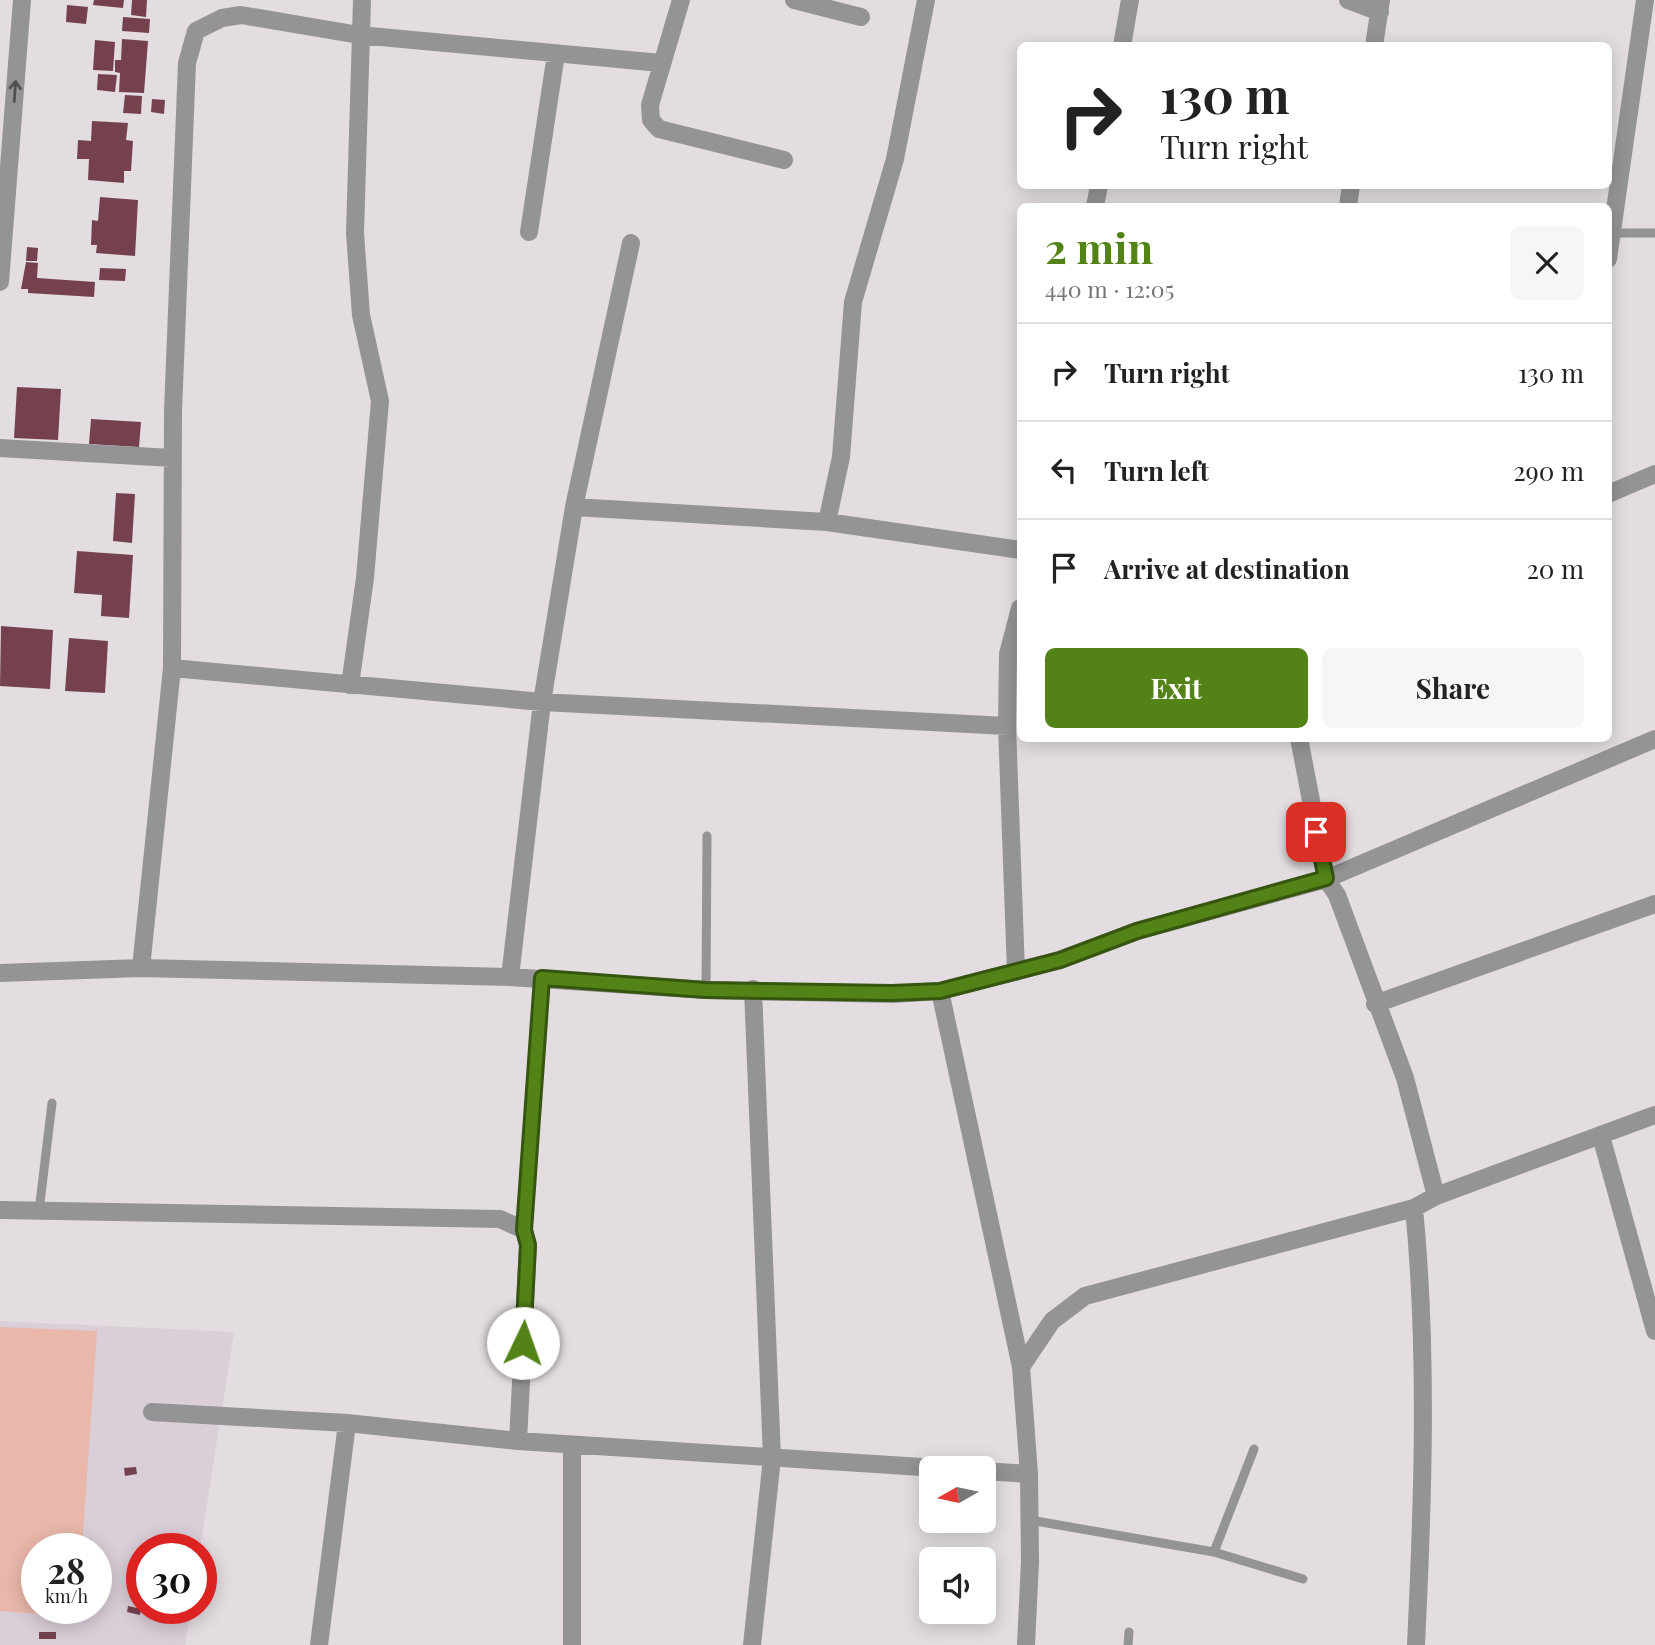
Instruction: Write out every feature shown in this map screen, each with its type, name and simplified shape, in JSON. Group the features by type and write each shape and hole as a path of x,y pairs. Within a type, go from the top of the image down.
{"street":[{"path":"0,282 22,0"},
{"path":"350,685 365,578 380,401 361,315 355,233 362,0"},
{"path":"681,0 650,105 651,120 659,129 784,160"},
{"path":"794,0 861,17"},
{"path":"827,522 841,457 848,390 848,336 853,302 895,159 926,0"},
{"path":"1123,42 1130,0"},
{"path":"1348,0 1380,6 1375,42"},
{"path":"1612,233 1614,185 1646,0"},
{"path":"141,968 172,668 172,458 187,63 196,31 222,18 241,15 359,35 661,63"},
{"path":"529,232 556,54"},
{"path":"510,977 542,702 574,507 631,243"},
{"path":"0,448 172,458"},
{"path":"1612,492 1655,474"},
{"path":"574,507 827,522 1017,550"},
{"path":"1016,972 1007,726 1009,654 1017,621"},
{"path":"172,668 542,702 1007,726"},
{"path":"0,973 141,968 542,978 706,990 892,993 940,991 1060,960 1137,931 1326,878 1655,739"},
{"path":"1300,742 1326,878 1337,895 1375,1004 1405,1078 1436,1196"},
{"path":"1375,1004 1655,904"},
{"path":"752,1645 772,1458 753,989"},
{"path":"940,991 1021,1367 1030,1520 1026,1645"},
{"path":"1021,1367 1052,1321 1085,1296 1414,1208 1436,1196 1655,1115"},
{"path":"1601,1136 1655,1331"},
{"path":"1414,1208 1419,1256 1423,1479 1416,1645"},
{"path":"0,1210 500,1219 524,1230 528,1245 518,1441"},
{"path":"152,1412 347,1423 518,1441 919,1467"},
{"path":"319,1645 347,1423"},
{"path":"572,1445 572,1645"},
{"path":"996,1472 1029,1474"}],"lane":[{"path":"1612,233 1655,233"},
{"path":"706,990 707,835"},
{"path":"524,1230 542,978"},
{"path":"39,1211 52,1103"},
{"path":"1214,1552 1254,1449"},
{"path":"1030,1520 1214,1552 1303,1579"},
{"path":"1128,1645 1129,1632"}],"shaded area":[{"path":"0,1321 234,1332 203,1533 126,1533 126,1624 188,1624 185,1645 0,1645"},
{"path":"0,1327 97,1331 83,1533 21,1533 21,1613 0,1611"}],"building":[{"path":"94,0 124,0 123,8 93,5"},
{"path":"132,0 147,0 146,17 131,15"},
{"path":"67,5 88,7 86,24 66,22"},
{"path":"123,17 150,19 149,33 122,31"},
{"path":"122,39 148,41 144,93 119,92 120,73 115,72 115,60 121,60"},
{"path":"95,40 115,42 113,71 93,70"},
{"path":"98,74 117,75 115,92 97,90"},
{"path":"125,95 142,96 141,114 123,113"},
{"path":"152,99 165,100 164,114 151,112"},
{"path":"92,121 128,123 126,140 133,141 131,171 124,171 124,183 88,180 89,159 77,159 78,140 91,141"},
{"path":"100,197 138,200 135,256 96,253 97,245 91,245 92,220 98,221"},
{"path":"27,247 38,248 37,261 26,261"},
{"path":"26,262 38,263 37,278 95,282 94,297 28,293 28,289 21,289"},
{"path":"100,268 126,269 125,281 99,280"},
{"path":"17,387 61,389 58,440 14,438"},
{"path":"91,419 141,422 139,447 89,444"},
{"path":"116,493 135,494 132,543 113,541"},
{"path":"77,551 133,555 129,618 101,616 102,595 74,593"},
{"path":"1,626 53,630 50,689 0,686"},
{"path":"69,638 108,641 105,693 65,691"},
{"path":"136,1467 137,1474 125,1476 124,1468"},
{"path":"39,1632 56,1632 56,1639 39,1639"}],"route":[{"path":"523,1343 528,1245 524,1230 542,978 706,990 892,993 940,991 1060,960 1137,931 1326,878 1316,832"}]}
